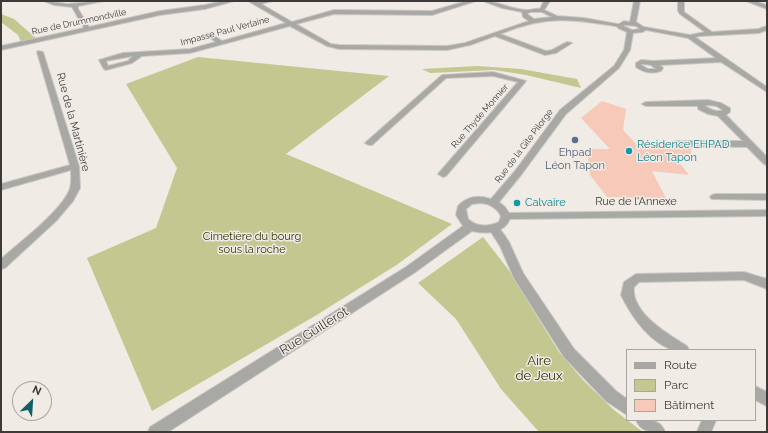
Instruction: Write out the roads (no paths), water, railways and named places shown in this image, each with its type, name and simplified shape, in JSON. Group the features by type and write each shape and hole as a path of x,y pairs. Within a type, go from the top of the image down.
{"street":[{"path":"47,1 55,4 75,5 101,1"},
{"name":"Rue de Drummondville","path":"1,48 160,13 205,7 231,1"},
{"path":"253,3 269,1"},
{"name":"Impasse Paul Verlaine","path":"140,54 130,62 106,68 102,60 123,55 140,54 184,52 334,12 432,13 473,1"},
{"path":"486,1 526,11 541,11 557,17"},
{"path":"541,11 547,1"},
{"name":"Rue de la Gite Pilorge","path":"493,202 518,173 563,112 618,68 627,50 637,1"},
{"path":"681,1 682,13 712,34"},
{"path":"749,1 767,7"},
{"path":"253,3 321,42 339,47 459,47 533,21 557,17 575,18 620,25 624,23 632,27 641,26 644,29 690,37 767,90"},
{"path":"75,5 75,9 88,30"},
{"path":"526,11 524,13 525,16 533,21"},
{"path":"759,32 767,28"},
{"path":"690,37 699,34 759,32 767,35"},
{"path":"208,34 221,43"},
{"path":"496,34 545,53 554,52 569,43"},
{"name":"Rue de la Martinière","path":"1,265 69,200 74,191 76,182 74,166 40,52"},
{"path":"653,63 722,60"},
{"name":"Rue Thyde Monnier","path":"369,143 444,76 493,74 523,80 443,174"},
{"path":"646,104 712,103 720,105 727,110 721,114 748,144 767,162"},
{"path":"676,144 748,144"},
{"path":"1,187 74,166"},
{"path":"715,197 767,197"},
{"path":"475,200 481,200 493,202 502,208 506,216 503,224 494,229 487,230 471,226 461,218 460,212 465,204 475,200"},
{"name":"Rue de l'Annexe","path":"506,216 767,213"},
{"name":"Rue Guillerot","path":"155,432 410,270 471,226"},
{"path":"494,229 505,245 518,275 569,353 611,396 626,407"},
{"path":"680,349 654,332 637,313 627,295 628,285 636,278 744,276 767,284"},
{"path":"756,394 767,399"},
{"path":"643,421 658,432"},
{"path":"704,432 708,421"}],"place":[{"name":"Ehpad Léon Tapon","path":"575,140"},
{"name":"Résidence EHPAD Léon Tapon","path":"629,151"},
{"name":"Calvaire","path":"517,203"}],"park label":[{"name":"Cimetière du bourg sous la roche","path":"252,243"},
{"name":"Aire de Jeux","path":"539,368"}]}
